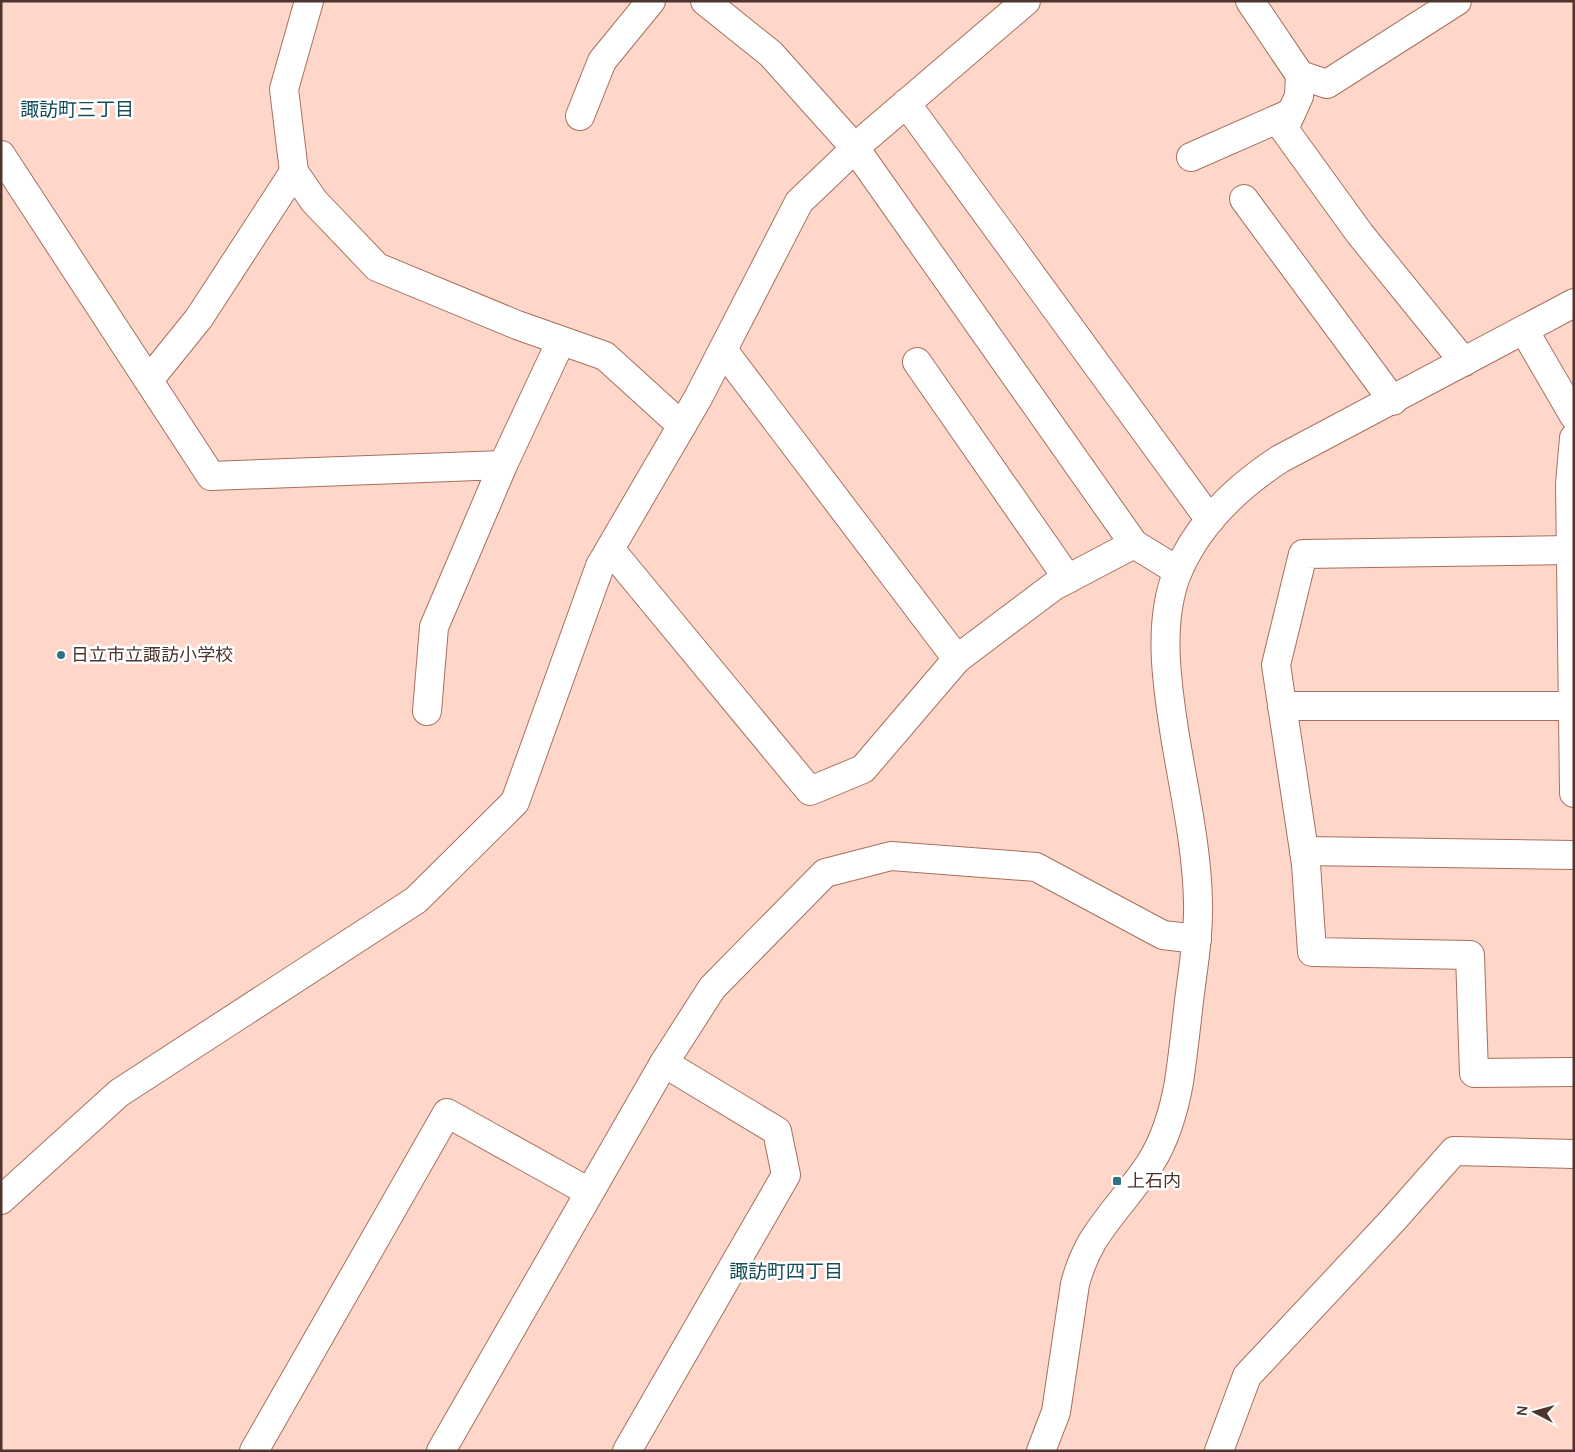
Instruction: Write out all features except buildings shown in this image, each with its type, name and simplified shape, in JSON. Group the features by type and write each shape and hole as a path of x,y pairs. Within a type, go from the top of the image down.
{"street":[{"path":"580,116 602,61 651,1"},
{"path":"705,1 771,54 855,148 1134,544 1178,571"},
{"path":"1,1200 119,1093 416,900 515,802 600,566 682,426 799,202 855,148 1026,1"},
{"path":"1250,1 1300,75 1299,96 1284,129 1360,234 1464,362"},
{"path":"1300,75 1327,84 1456,1"},
{"path":"306,2 284,89 294,172 314,201 377,267 517,325 605,356 682,426"},
{"path":"906,104 1210,520"},
{"path":"1191,157 1290,113"},
{"path":"1,155 211,476 503,465"},
{"path":"149,380 199,318 294,172"},
{"path":"1244,199 1392,401"},
{"path":"1041,1451 1056,1412 1075,1284 1081,1264 1092,1241 1150,1162 1163,1139 1172,1115 1179,1081 1197,939 1198,902 1193,849 1168,690 1166,648 1170,600 1178,571 1210,520 1228,499 1253,477 1289,455 1574,303"},
{"path":"1524,330 1574,416"},
{"path":"427,711 434,627 503,465 561,341"},
{"path":"723,350 957,659"},
{"path":"917,362 1068,578"},
{"path":"1574,438 1570,484 1574,793"},
{"path":"610,549 810,791 863,770 957,659 1054,586 1134,544"},
{"path":"1570,550 1303,554 1276,664 1304,851 1312,952 1470,955 1474,1073 1574,1072"},
{"path":"1282,706 1573,706"},
{"path":"1304,851 1574,855"},
{"path":"441,1451 664,1063 712,988 825,873 890,856 1036,867 1163,935 1197,939"},
{"path":"627,1451 786,1175 777,1131 664,1063"},
{"path":"254,1451 447,1113 589,1192"},
{"path":"1219,1451 1247,1376 1393,1220 1454,1151 1574,1154"}],"place":[{"name":"日立市立諏訪小学校","path":"61,655"},
{"name":"上石内","path":"1117,1181"}],"district":[{"name":"諏訪町三丁目","path":"77,109"},
{"name":"諏訪町四丁目","path":"786,1271"}]}
